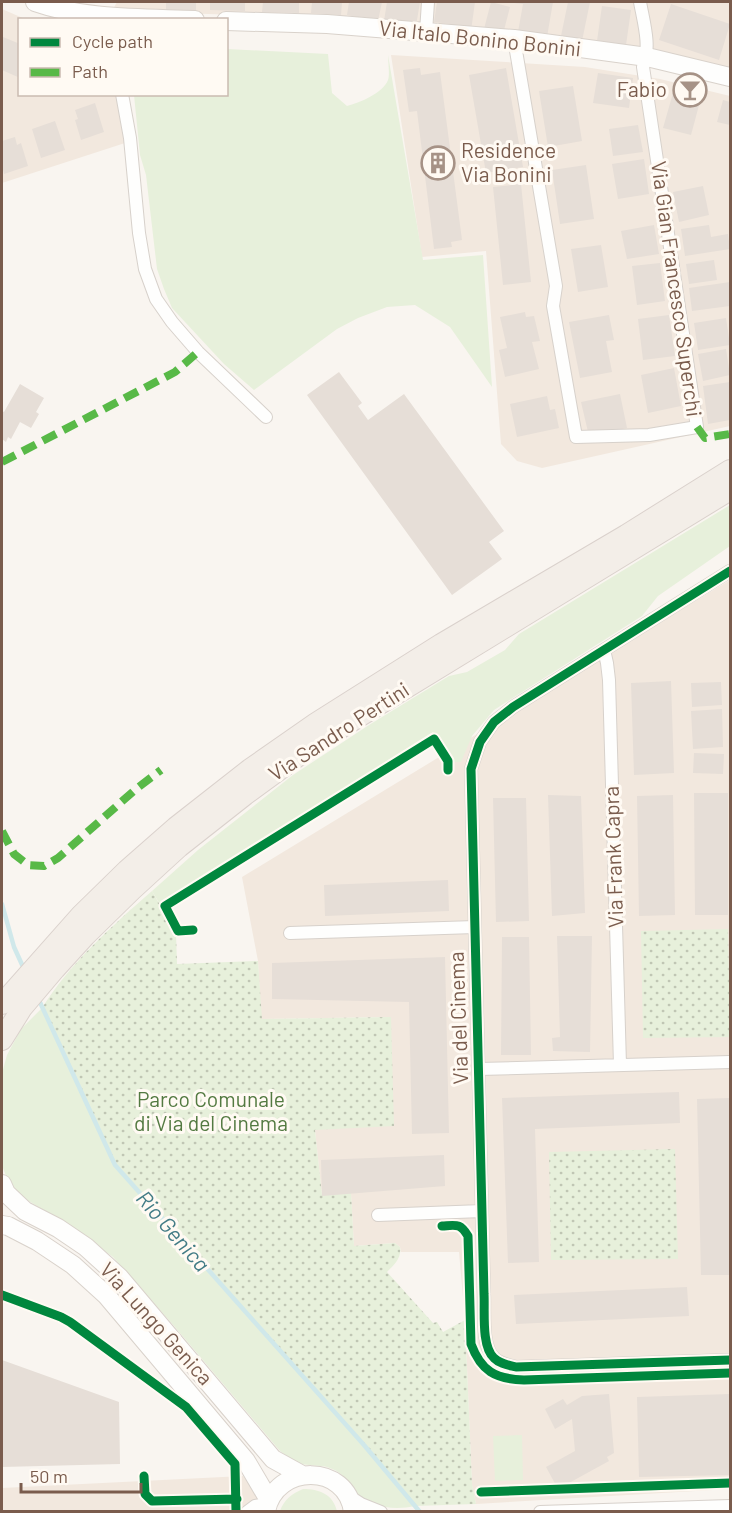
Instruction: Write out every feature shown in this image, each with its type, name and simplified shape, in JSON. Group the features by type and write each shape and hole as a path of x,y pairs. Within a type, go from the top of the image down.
{"main road":[{"name":"Via Sandro Pertini","path":"2,1040 10,1002 49,948 127,870 176,827 250,769 316,723 441,644 626,535 730,470"},
{"name":"Via Sandro Pertini","path":"10,1002 55,969 85,936 179,847 316,743 730,490"}],"street":[{"path":"35,2 73,12 111,18"},
{"path":"426,32 428,2"},
{"path":"640,2 647,42 647,57"},
{"name":"Via Italo Bonino Bonini","path":"228,21 327,24 514,39 647,57 730,77"},
{"name":"Via Gian Francesco Superchi","path":"514,39 556,286 553,306 576,437 649,435 697,427 643,67 647,57"},
{"path":"122,96 130,138 139,233 145,269 156,299 198,352 266,417"},
{"name":"Via del Cinema","path":"730,571 513,707 494,722 480,742 471,769 482,1211 488,1350 494,1359 516,1367 730,1360"},
{"name":"Via Frank Capra","path":"604,650 609,680 620,1065"},
{"path":"290,933 475,927"},
{"path":"479,1069 730,1062"},
{"name":"Via Lungo Genica","path":"2,1185 6,1193 26,1211 58,1228 86,1247 120,1278 273,1459 302,1475 327,1478 338,1485 350,1503"},
{"path":"378,1215 482,1211"},
{"name":"Via Lungo Genica","path":"2,1225 37,1241 73,1265 105,1295 246,1461 267,1505"},
{"path":"247,1512 255,1506 267,1505 280,1485 302,1475"},
{"path":"350,1503 362,1504 381,1512"},
{"path":"540,1512 730,1506"}],"shaded area":[{"path":"117,2 730,2 730,70 305,17 112,11"},
{"path":"2,9 23,18 18,18 18,96 116,96 125,143 2,183"},
{"path":"391,55 585,67 660,79 730,96 730,426 542,468 517,461 501,444 486,251 422,257"},
{"path":"730,580 730,1489 476,1504 472,1485 465,1320 459,1252 401,1252 400,1247 395,1243 354,1246 351,1194 322,1196 315,1130 390,1017 261,1019 258,961 242,877"},
{"path":"243,1476 270,1511 2,1512 2,1488"}],"green space":[{"path":"228,49 328,54 332,93 347,106 370,97 385,85 389,75 388,55 423,260 483,255 492,387 450,327 415,305 387,307 337,329 254,390 224,364 172,308 157,269 146,175 140,155 134,96 228,96"},
{"path":"730,505 730,546 658,596 642,616 494,710 472,736 461,762 449,762 433,732 161,906 152,891 198,850 293,775 449,676 467,672 505,650 519,634"},
{"name":"Parco Comunale di Via del Cinema","path":"152,891 176,933 177,964 258,961 262,1019 391,1017 394,1126 315,1130 322,1195 351,1193 354,1246 395,1243 400,1247 399,1258 387,1272 433,1323 437,1322 443,1332 465,1320 472,1484 476,1504 415,1506 364,1445 115,1165 42,1008 79,960 107,931"},
{"path":"728,929 730,1037 643,1038 641,931"},
{"path":"42,1008 115,1165 364,1445 415,1506 389,1508 364,1500 339,1472 323,1466 301,1463 280,1451 113,1257 17,1191 3,1168 2,1073 7,1055 21,1029"},
{"path":"675,1149 678,1259 551,1260 549,1152"},
{"path":"522,1435 523,1480 495,1481 493,1436"},
{"path":"303,1489 314,1490 329,1497 337,1511 280,1511 288,1498"}],"building":[{"path":"166,2 196,2 196,11 166,11"},
{"path":"210,2 245,2 245,11 210,10"},
{"path":"263,2 299,2 299,13 262,12"},
{"path":"312,2 342,2 341,15 311,13"},
{"path":"349,2 382,2 378,21 347,15"},
{"path":"387,2 420,2 416,26 384,21"},
{"path":"437,2 475,2 471,31 450,28 450,24 434,22"},
{"path":"491,2 510,7 503,34 484,29"},
{"path":"514,2 553,2 547,37 518,32 523,4"},
{"path":"568,2 590,2 582,41 561,36"},
{"path":"671,4 730,24 719,60 659,40"},
{"path":"602,6 631,10 626,45 597,41"},
{"path":"3,37 18,43 18,77 2,70"},
{"name":"Residence Via Bonini","path":"420,68 421,75 440,72 462,240 451,242 452,247 434,249 417,111 409,112 403,70"},
{"path":"506,68 523,167 486,173 469,75"},
{"path":"598,73 633,78 629,108 593,103"},
{"path":"573,86 582,141 548,147 539,91"},
{"path":"675,86 702,94 691,135 663,128"},
{"path":"723,100 730,102 730,125 717,122"},
{"path":"95,103 104,132 81,140 75,120 78,119 75,110"},
{"path":"55,121 65,150 41,158 32,129"},
{"path":"638,125 643,152 613,156 609,129"},
{"path":"15,137 17,145 21,143 28,166 4,174 2,141"},
{"path":"644,159 649,194 618,199 612,164"},
{"path":"586,165 594,219 560,224 552,170"},
{"path":"521,184 531,282 503,285 493,187"},
{"path":"703,186 709,215 679,222 673,192"},
{"path":"654,225 659,254 627,259 621,231"},
{"path":"709,225 711,237 728,234 730,249 685,256 681,229"},
{"path":"601,245 608,287 578,292 571,249"},
{"path":"714,260 717,280 689,284 686,264"},
{"path":"660,263 665,301 637,305 632,266"},
{"path":"730,282 730,306 692,311 689,288"},
{"path":"525,312 526,317 534,316 540,341 532,342 539,369 505,377 499,350 507,348 500,317"},
{"path":"609,315 614,340 606,341 612,372 580,378 569,322"},
{"path":"669,315 675,356 643,360 638,319"},
{"path":"726,318 730,345 698,350 694,323"},
{"path":"726,349 730,375 703,381 698,354"},
{"path":"674,368 681,406 648,413 641,375"},
{"path":"339,372 362,403 358,406 368,420 404,394 504,531 489,542 502,559 452,595 307,395"},
{"path":"730,382 730,420 708,424 703,386"},
{"path":"20,384 44,398 31,428 20,422 11,439 8,437 6,442 2,439 2,411 4,412"},
{"path":"620,394 627,428 589,436 581,402"},
{"path":"547,396 550,410 555,409 559,428 517,437 510,404"},
{"path":"671,681 674,773 634,775 631,683"},
{"path":"721,682 722,705 692,707 691,683"},
{"path":"722,709 723,747 693,749 691,711"},
{"path":"694,753 724,754 723,774 693,773"},
{"path":"694,793 728,793 728,915 695,915"},
{"path":"548,795 581,796 585,913 552,916"},
{"path":"673,795 675,915 639,916 637,796"},
{"path":"493,798 526,798 529,921 496,922"},
{"path":"448,880 449,911 325,916 324,885"},
{"path":"557,936 592,936 590,1052 553,1051 552,1038 560,1037"},
{"path":"502,937 529,937 531,1055 501,1055"},
{"path":"445,957 449,1133 412,1134 409,1002 272,999 272,963"},
{"path":"679,1092 680,1123 535,1129 539,1262 508,1263 502,1098"},
{"path":"730,1098 730,1275 701,1275 697,1099"},
{"path":"444,1155 445,1186 322,1196 321,1160"},
{"path":"687,1287 689,1316 516,1324 514,1295"},
{"path":"2,1360 119,1402 120,1464 2,1467"},
{"path":"609,1394 614,1453 607,1457 609,1461 558,1489 546,1467 575,1451 572,1419 555,1429 545,1409 563,1399 567,1405 582,1396"},
{"path":"730,1394 730,1475 639,1477 637,1397"}],"waterway":[{"name":"Rio Genica","path":"2,904 14,947 24,969"},
{"name":"Rio Genica","path":"38,998 115,1165 364,1445 420,1512"}],"marked path":[{"path":"2,462 175,372 198,352"},
{"path":"697,427 705,438 730,434"},
{"path":"2,831 14,854 28,865 44,866 58,858 161,770"}],"cycle path":[{"path":"730,571 513,707 494,722 480,742 471,769 484,1319 485,1337 490,1353 499,1362 516,1367 730,1360"},
{"path":"193,930 178,931 165,906 434,739 448,761 448,770"},
{"path":"442,1226 458,1226 468,1236 471,1344 479,1361 490,1372 505,1378 524,1380 730,1373"},
{"path":"2,1295 70,1322 186,1407 235,1464 236,1512"},
{"path":"144,1476 145,1494 152,1501 237,1499"},
{"path":"481,1492 730,1483"}],"place":[{"name":"Fabio","path":"690,90"},
{"name":"Residence Via Bonini","path":"438,163"}]}
